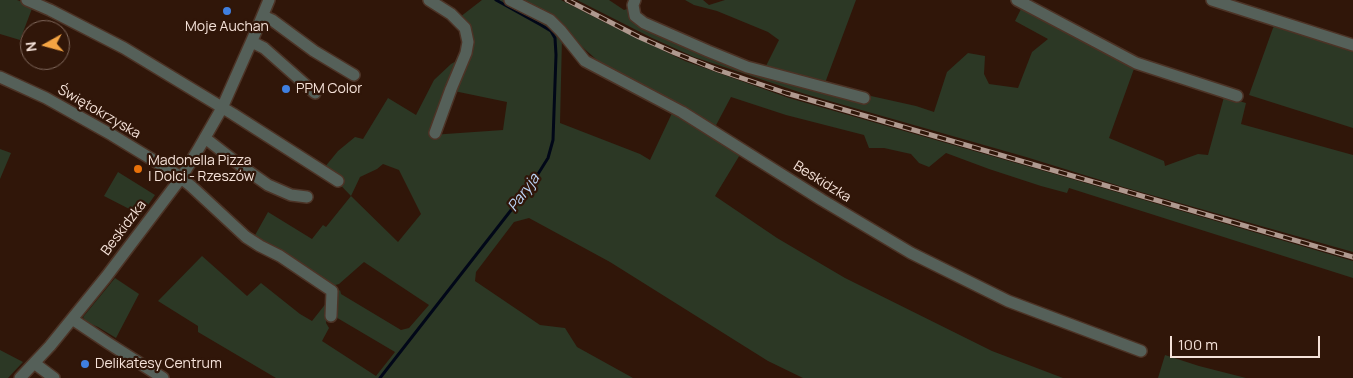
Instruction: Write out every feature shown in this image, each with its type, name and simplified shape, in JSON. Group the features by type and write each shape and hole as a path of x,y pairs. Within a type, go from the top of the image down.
{"street":[{"path":"27,0 124,48 338,181"},
{"name":"Beskidzka","path":"20,378 106,277 181,178 222,108 269,0"},
{"path":"429,0 451,14 465,28 468,42 466,53 435,133"},
{"name":"Beskidzka","path":"510,0 550,20 585,61 682,112 822,200 911,253 1008,301 1141,351"},
{"path":"635,0 633,5 635,16 644,23 708,51 747,67 864,98"},
{"path":"1017,0 1136,63 1237,96"},
{"path":"1212,0 1353,45"},
{"path":"263,16 272,20 314,50 354,75"},
{"path":"252,42 264,48 315,93"},
{"name":"Świętokrzyska","path":"0,77 46,98 112,135 181,178 246,236 332,291 331,316"},
{"path":"205,138 268,185 291,195 307,197"},
{"path":"72,319 163,378"},
{"path":"96,336 104,337 175,378"},
{"path":"34,363 54,378"}],"green space":[{"path":"0,0 17,0 33,6 28,20 20,20 20,40 0,34"},
{"path":"482,0 503,0 548,24 562,38 560,123 640,154 650,160 673,111 741,153 715,196 777,238 845,278 992,351 1063,378 803,378 768,361 610,262 529,218 514,222 476,272 475,281 540,325 565,328 577,347 633,378 276,378 198,332 198,326 158,301 202,256 247,296 261,283 300,314 312,321 331,297 326,323 329,328 322,341 376,376 395,352 334,316 336,293 340,290 341,294 401,330 409,328 429,305 364,262 339,284 332,286 254,237 268,212 312,239 323,225 326,227 351,196 324,168 338,151 355,137 363,139 388,98 416,115 434,80 458,60 430,129 431,135 503,130 507,102 454,91 467,61 460,17","holes":["383,164 399,170 421,214 398,242 351,196 360,177"]},
{"path":"517,0 561,0 685,61 789,98 1353,261 1353,278 1069,188 1067,193 1041,186 946,153 929,167 919,163 911,154 884,148 869,148 864,135 786,115 731,97 714,129 606,68 571,37"},
{"path":"577,0 609,0 624,10 630,8 650,29 863,102 871,96 934,112 947,72 968,53 985,56 984,74 989,84 1018,88 1032,52 1048,39 1015,21 1021,9 1135,66 1109,138 1164,161 1165,166 1198,154 1208,155 1224,97 1246,103 1241,124 1353,155 1353,252 805,94 694,57"},
{"path":"685,0 703,0 709,5 725,0 856,0 825,83 766,66 779,40 768,32"},
{"path":"1276,24 1353,48 1353,128 1249,95"},
{"path":"0,149 11,153 0,179"},
{"path":"118,172 155,195 141,215 104,196"},
{"path":"115,278 139,294 116,338 86,322 83,317"},
{"path":"0,350 23,362 8,378 0,378"},
{"path":"1165,355 1199,366 1246,378 1158,378"}],"waterway":[{"name":"Paryja","path":"380,378 533,182 548,158 553,140 555,38 551,31 496,0"}],"railway":[{"path":"567,0 675,53 786,93 1353,257"}],"place":[{"name":"Moje Auchan","path":"227,11"},
{"name":"PPM Color","path":"286,89"},
{"name":"Madonella Pizza | Dolci - Rzeszów","path":"138,169"},
{"name":"Delikatesy Centrum","path":"85,364"}]}
